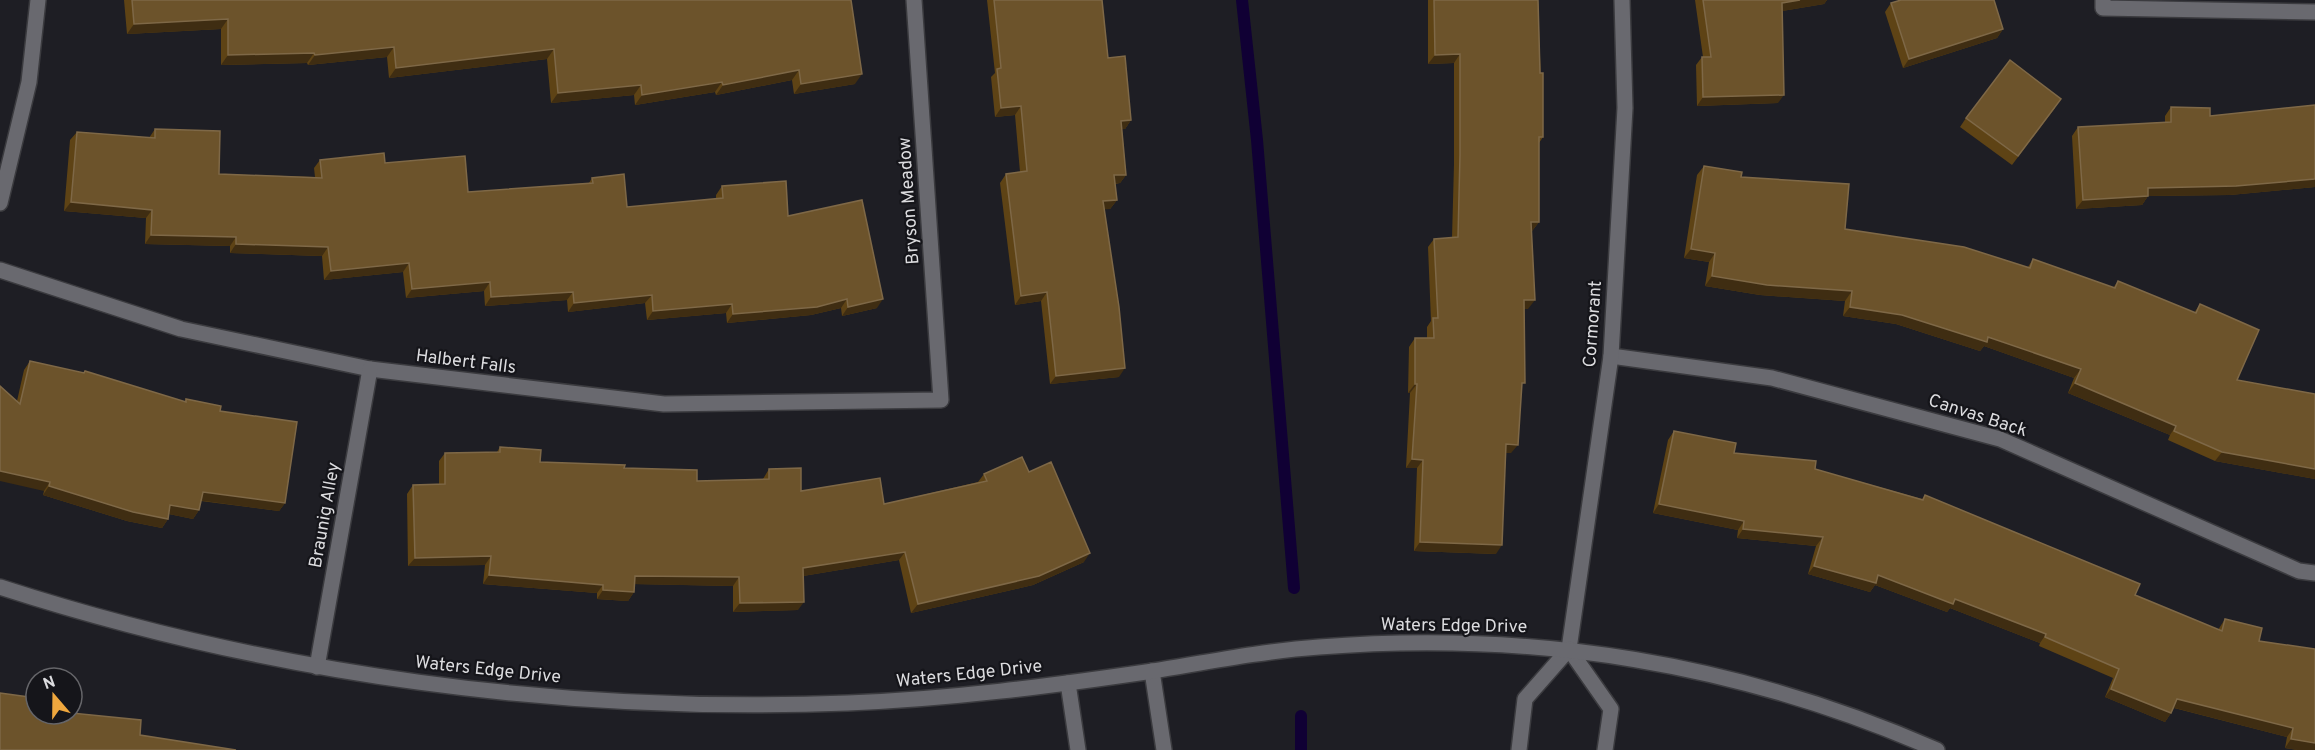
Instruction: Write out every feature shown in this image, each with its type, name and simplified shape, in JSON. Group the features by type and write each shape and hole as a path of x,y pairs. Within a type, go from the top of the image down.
{"street":[{"path":"0,203 29,82 38,0"},
{"name":"Bryson Meadow","path":"914,0 941,400"},
{"name":"Cormorant","path":"1569,649 1611,356 1625,108 1622,0"},
{"path":"2103,4 2315,12"},
{"name":"Halbert Falls","path":"0,270 181,329 370,369 664,404 941,400"},
{"name":"Canvas Back","path":"1611,356 1772,378 2000,439 2299,571 2315,573"},
{"name":"Braunig Alley","path":"317,667 370,369"},
{"name":"Waters Edge Drive","path":"0,587 161,634 317,667 443,686 632,701 714,704 840,704 916,699 1068,683 1296,649 1400,642 1469,642 1569,649 1684,668 1732,680 1836,711 1936,750"},
{"path":"1519,750 1525,699 1569,649 1611,709 1605,750"},
{"path":"1152,671 1164,750"},
{"path":"1068,683 1077,750"}],"building":[{"path":"132,0 851,0 862,74 801,84 799,70 723,85 722,82 642,95 641,85 558,93 554,49 396,68 394,47 315,55 314,53 228,55 228,19 134,24"},
{"path":"994,0 1102,0 1108,58 1125,56 1131,120 1121,121 1126,175 1114,175 1117,200 1103,201 1119,307 1125,368 1056,376 1047,292 1021,296 1006,174 1027,171 1021,106 1001,108 997,69 1001,68"},
{"path":"1434,0 1538,0 1540,73 1543,73 1543,137 1539,137 1539,222 1531,222 1535,300 1524,300 1525,383 1522,383 1518,445 1506,444 1502,545 1420,542 1423,460 1412,459 1417,384 1415,384 1415,338 1434,338 1433,318 1438,318 1434,239 1458,237 1460,54 1435,55"},
{"path":"1703,0 1800,0 1782,3 1784,95 1703,97 1702,57 1711,57"},
{"path":"1901,0 1994,0 2003,29 1909,59 1891,3"},
{"path":"2010,60 2061,99 2018,156 1966,118"},
{"path":"2315,105 2315,179 2236,186 2148,188 2148,196 2083,200 2078,127 2171,122 2171,107 2210,108 2210,116"},
{"path":"155,129 220,131 219,174 322,178 320,160 384,153 385,163 465,156 468,192 593,183 592,178 624,174 627,207 723,198 722,186 786,181 788,216 862,200 883,299 848,307 847,299 817,307 733,314 732,304 653,311 652,295 574,303 573,292 491,297 490,282 412,289 409,263 331,271 328,247 236,244 236,237 151,235 152,210 71,202 77,132 155,138"},
{"path":"1704,166 1742,172 1741,177 1849,184 1845,229 1964,247 2030,268 2033,259 2115,288 2118,281 2196,313 2200,304 2259,330 2237,380 2315,394 2315,469 2222,452 2174,431 2176,426 2075,383 2081,369 1988,337 1987,342 1902,315 1850,307 1852,291 1767,285 1712,276 1715,253 1691,249"},
{"path":"30,361 84,373 85,371 186,402 186,399 221,406 220,411 297,422 285,503 203,492 199,510 170,505 168,519 133,512 49,486 50,482 0,471 0,386 20,404"},
{"path":"1674,431 1736,443 1734,453 1816,461 1815,469 1923,500 1925,495 2140,584 2135,595 2222,631 2225,619 2262,628 2259,641 2315,649 2315,743 2291,739 2293,728 2177,699 2171,713 2111,689 2119,669 2045,637 2046,634 1955,599 1953,604 1878,575 1876,583 1814,566 1823,537 1743,529 1744,521 1659,504"},
{"path":"500,447 541,450 540,462 697,470 697,481 769,479 769,469 801,468 801,491 880,478 884,504 987,481 984,474 1022,457 1029,472 1051,462 1090,553 1039,576 918,604 905,552 803,568 804,602 740,603 739,577 635,576 634,592 603,590 603,585 489,575 491,556 415,558 413,485 445,484 445,453 500,452"},
{"path":"0,693 24,696 24,726 84,726 84,714 141,720 140,735 236,750 0,750"}],"waterway":[{"path":"1242,0 1257,140 1294,588"},
{"path":"1301,716 1301,750"}]}
